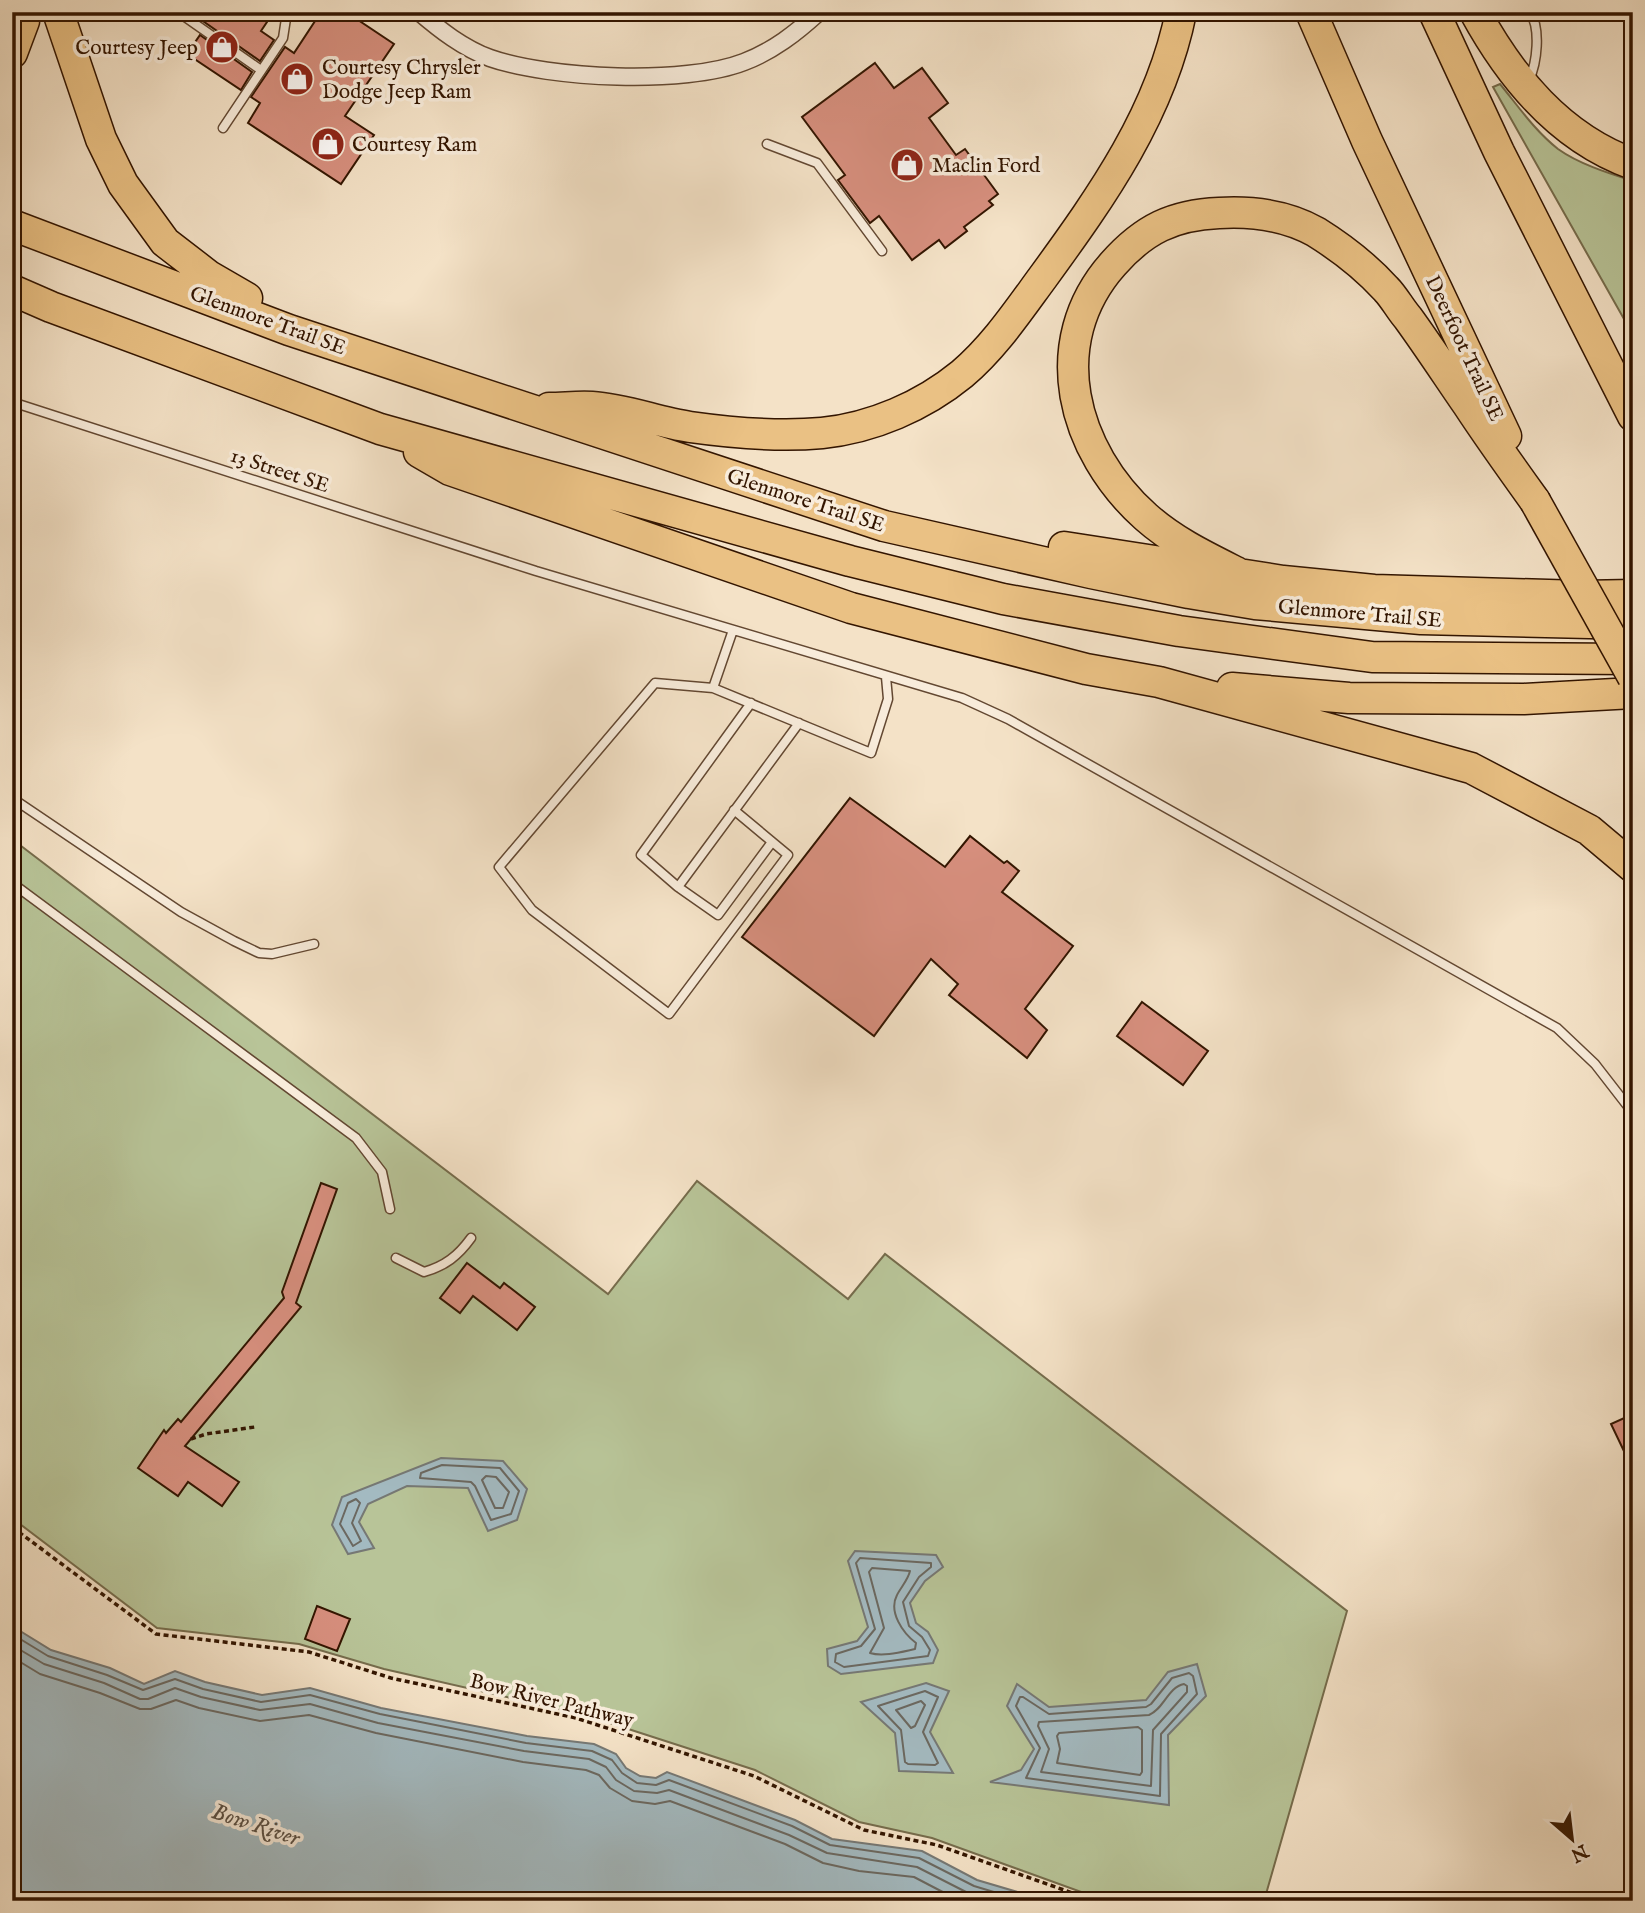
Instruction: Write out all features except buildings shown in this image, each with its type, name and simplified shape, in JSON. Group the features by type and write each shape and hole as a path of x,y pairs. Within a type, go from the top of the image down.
{"highway":[{"path":"12,53 24,21 23,12"},
{"path":"58,12 101,139 123,184 158,232 186,260 259,305 289,330"},
{"path":"529,409 593,407 689,427 758,433 822,433 866,424 928,398 960,376 984,354 1059,256 1104,188 1131,146 1150,108 1174,50 1181,12"},
{"name":"Deerfoot Trail SE","path":"1311,12 1367,141 1535,501 1633,677"},
{"path":"1434,12 1474,100 1633,416"},
{"path":"1475,12 1525,87 1547,112 1591,145 1633,164"},
{"path":"1474,100 1633,369"},
{"path":"1236,572 1175,541 1144,516 1126,497 1092,447 1074,391 1072,356 1077,329 1091,291 1126,249 1143,235 1182,217 1248,212 1289,219 1315,232 1348,255 1385,288 1535,501"},
{"name":"Glenmore Trail SE","path":"12,225 289,330 884,526 1091,573 1255,604 1421,620 1633,624"},
{"name":"Glenmore Trail SE","path":"12,290 51,307 380,429 850,561 1003,599 1179,631 1372,657 1633,659"},
{"path":"12,303 51,307"},
{"path":"380,429 450,470 851,608 1086,669 1159,682 1349,698 1524,699 1633,693"},
{"path":"884,526 928,522 1099,554 1283,581 1374,590 1633,595"},
{"path":"1159,682 1471,768 1589,830 1633,867"}],"street":[{"path":"419,12 445,34 487,57 515,65 545,71 651,75 714,71 743,62 795,34 819,12"}],"lane":[{"path":"178,12 261,70"},
{"path":"223,128 283,38 287,12"},
{"path":"1525,87 1535,68 1536,21 1531,12"},
{"path":"767,144 817,163 882,251"},
{"name":"13 Street SE","path":"12,402 536,571 962,698 1008,719 1557,1028 1595,1064 1633,1113"},
{"path":"713,688 733,630"},
{"path":"734,810 788,855 669,1014 532,910 499,867 655,683 713,688 870,753 888,698 886,677"},
{"path":"751,703 641,855 678,887 718,915 772,842"},
{"path":"678,887 799,723"},
{"path":"12,798 181,912 234,941 259,953 272,954 314,944"},
{"path":"12,883 356,1138 382,1172 390,1209"},
{"path":"396,1258 424,1272 441,1267 461,1252 471,1238"}],"path":[{"path":"191,1439 206,1434 255,1427"},
{"name":"Bow River Pathway","path":"12,1527 156,1634 309,1652 391,1678 576,1718 754,1776 864,1830 937,1845 1096,1901"}],"green space":[{"path":"1500,84 1534,126 1558,149 1584,164 1633,181 1633,335 1493,87"},
{"path":"12,839 608,1294 697,1181 848,1299 885,1254 1347,1611 1264,1901 1106,1901 932,1838 859,1822 755,1770 585,1715 384,1669 299,1644 157,1628 12,1518"}],"water":[{"path":"441,1458 503,1461 527,1489 517,1520 488,1531 468,1488 407,1486 368,1504 359,1522 374,1548 348,1554 332,1525 342,1497"},
{"path":"855,1551 936,1555 943,1567 925,1581 910,1603 916,1623 928,1632 938,1650 933,1663 841,1674 828,1666 827,1649 857,1641 868,1627 848,1561"},
{"name":"Bow River","path":"12,1626 51,1650 110,1668 144,1684 175,1671 205,1682 262,1695 310,1688 381,1708 527,1736 594,1744 616,1754 626,1768 640,1776 656,1778 667,1772 795,1820 832,1839 922,1851 977,1880 1048,1901 12,1901"},
{"path":"1197,1664 1206,1696 1168,1735 1169,1805 990,1782 1021,1770 1034,1749 1007,1706 1017,1684 1049,1707 1146,1700 1168,1672"},
{"path":"926,1683 949,1691 930,1732 953,1773 899,1771 895,1733 861,1702"}],"place":[{"name":"Courtesy Jeep","path":"222,47"},
{"name":"Courtesy Chrysler Dodge Jeep Ram","path":"297,79"},
{"name":"Courtesy Ram","path":"328,144"},
{"name":"Maclin Ford","path":"907,165"}]}
